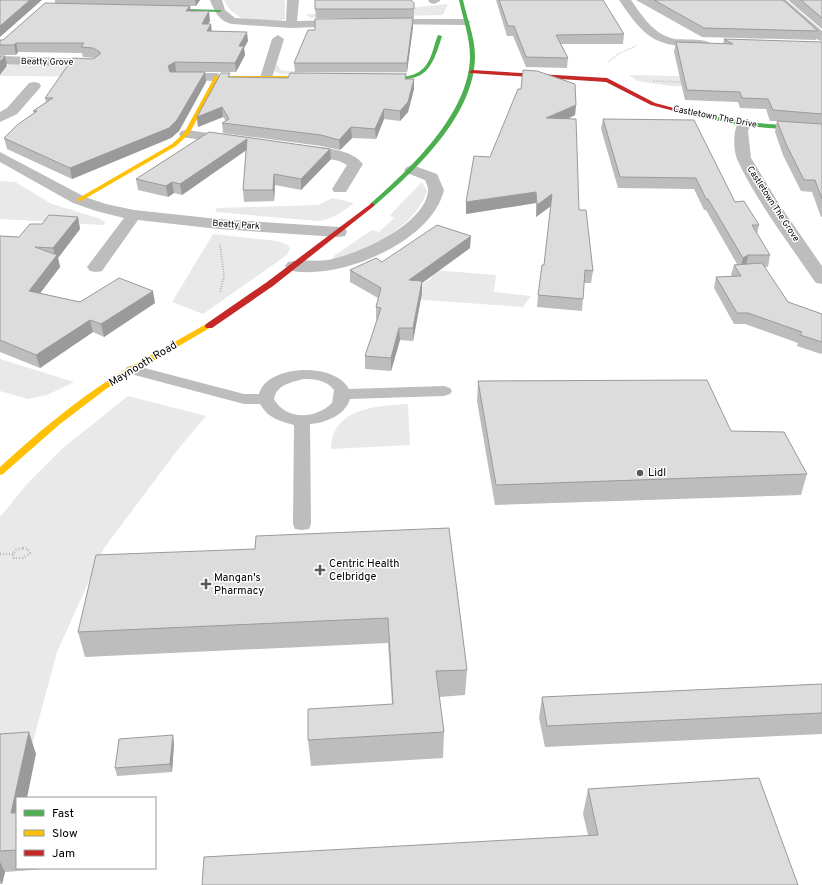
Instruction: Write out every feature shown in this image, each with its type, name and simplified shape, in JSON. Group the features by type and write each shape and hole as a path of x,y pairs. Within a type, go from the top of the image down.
{"street":[{"path":"292,25 293,0"},
{"name":"Maynooth Road","path":"0,472 25,447 110,384 237,308 339,232 412,170 453,119 472,72 472,50 461,0"},
{"path":"625,0 642,24 652,35 658,38 671,42 716,44"},
{"path":"779,0 819,43"},
{"path":"146,9 218,5 232,22 292,25 355,23"},
{"path":"371,22 465,22"},
{"path":"365,78 411,78 423,74 435,54 440,36"},
{"path":"266,78 278,39"},
{"name":"Beatty Grove","path":"0,60 95,63"},
{"name":"Castletown The Drive","path":"472,72 607,80 652,104 686,113 744,124 822,130"},
{"path":"176,77 327,78"},
{"path":"79,200 174,145 186,134 217,77"},
{"path":"0,118 12,111 34,86"},
{"name":"Castletown The Grove","path":"744,124 741,131 744,158 771,204 822,279"},
{"path":"186,134 246,142"},
{"path":"291,148 321,151 344,157 355,164 340,189"},
{"name":"Beatty Park","path":"0,156 7,167 79,200 102,208 134,215 218,224 339,232"},
{"path":"294,266 327,265 358,257 386,243 405,231 431,205 436,190 432,177 412,170"},
{"path":"96,267 134,215"}],"lane":[{"path":"133,370 244,400 265,399"},
{"path":"302,374 325,376 334,381 340,387 343,394 342,401 336,408 327,414 302,420 280,417 267,406 265,399 266,392 271,385 290,376 302,374"},
{"path":"343,394 444,390"},
{"path":"302,420 302,524"}],"path":[{"path":"606,64 612,58 626,50 658,38"},
{"path":"648,80 689,82"},
{"path":"214,322 224,276 218,224"},
{"path":"0,554 13,554 16,550 23,548 28,550 30,553 26,558 20,560 14,558 13,554"}],"shaded area":[{"path":"224,0 285,0 285,19 268,23 250,21 235,14 228,8"},
{"path":"448,4 443,15 310,18 306,14 368,12"},
{"path":"9,64 82,65 125,77 0,76"},
{"path":"276,65 278,65 281,70 288,71 407,71 407,75 281,74 274,71"},
{"path":"629,75 822,79 774,89 671,86 637,81"},
{"path":"0,181 15,182 52,204 98,218 105,222 104,225 0,219"},
{"path":"422,182 427,191 421,204 401,227 360,251 331,260 335,255 372,230 379,232 394,218 390,216 392,213"},
{"path":"332,198 354,203 333,217 318,221 215,212 217,208 318,205"},
{"path":"213,234 277,241 286,244 290,248 287,255 203,314 172,302"},
{"path":"433,270 496,275 494,292 531,296 523,307 394,298 431,279"},
{"path":"0,359 74,382 47,395 28,399 0,391"},
{"path":"128,396 206,416 179,448 104,548 57,652 32,745 0,747 0,517 28,483 63,448"},
{"path":"408,404 410,445 331,449 333,435 339,425 348,417 371,408"}],"building":[{"path":"0,0 30,0 0,26"},
{"path":"315,0 411,0 414,3 414,9 315,9"},
{"path":"499,0 603,0 624,34 556,35 568,58 526,57 514,26 508,26"},
{"path":"654,0 783,0 818,31 704,28"},
{"path":"801,0 822,0 822,18"},
{"path":"45,3 190,6 186,11 209,11 202,24 211,24 207,31 247,32 239,46 244,46 235,63 175,62 168,66 170,72 205,72 177,120 169,128 70,168 4,138 17,125 37,111 33,111 53,98 45,98 73,58 93,59 100,54 100,52 93,48 81,47 84,43 16,43 14,45 0,45 0,40 3,40"},
{"path":"413,18 407,63 294,63 308,30 315,30 315,19"},
{"path":"724,39 822,42 822,114 773,110 768,99 742,98 740,92 687,90 676,42 733,44"},
{"path":"0,56 5,56 0,62"},
{"path":"523,70 537,71 575,84 576,105 546,118 576,119 579,210 586,210 593,271 585,270 583,299 538,295 542,265 544,265 552,194 537,205 536,192 466,202 474,156 490,157 518,89 521,89"},
{"path":"221,73 230,73 228,77 288,78 290,73 406,74 405,79 414,79 408,102 400,111 384,109 375,129 351,127 339,140 321,135 222,123 229,119 222,107 197,117"},
{"path":"603,119 694,120 735,202 744,201 759,225 752,225 770,255 748,255 743,258 708,199 706,199 696,178 620,177"},
{"path":"777,121 822,124 822,199 815,180 804,180 786,144"},
{"path":"209,132 330,149 301,179 274,174 273,190 243,190 247,139 180,184 172,182 166,186 136,179"},
{"path":"49,215 78,217 53,248 35,247 57,255 29,291 80,302 119,278 153,291 101,324 90,320 36,355 0,340 0,236 19,237 30,224 42,224"},
{"path":"437,225 471,236 409,280 422,281 413,328 399,328 391,358 365,356 381,308 376,307 381,288 350,270 376,258 382,262"},
{"path":"762,263 788,302 822,314 822,342 800,335 802,332 748,313 737,313 716,277 741,276 734,265"},
{"name":"Lidl","path":"707,380 731,431 784,432 807,474 496,485 478,381"},
{"path":"449,528 467,670 436,671 444,732 308,740 308,709 393,704 388,618 78,632 96,555 255,549 256,536"},
{"path":"822,684 822,713 547,726 542,697"},
{"path":"29,732 11,813 16,813 16,850 0,851 0,734"},
{"path":"173,735 170,764 115,768 119,739"},
{"path":"759,778 798,885 202,885 204,857 598,835 588,789"}],"traffic: fast":[{"path":"372,205 403,177 435,142 449,122 460,102 468,82 472,63 472,47 461,0"},
{"path":"160,9 220,11"},
{"path":"376,78 402,78 420,74 426,70 431,62 440,36"},
{"path":"701,116 744,124 822,130"}],"traffic: slow":[{"path":"79,200 174,145 186,134 217,77 317,78"},
{"path":"0,472 28,446 87,399 130,370 209,326"}],"traffic: jam":[{"path":"472,72 607,80 653,104 701,116"},
{"path":"209,326 270,284 372,205"}],"place":[{"name":"Lidl","path":"640,473"},
{"name":"Centric Health Celbridge","path":"320,570"},
{"name":"Mangan's Pharmacy","path":"206,584"}]}
